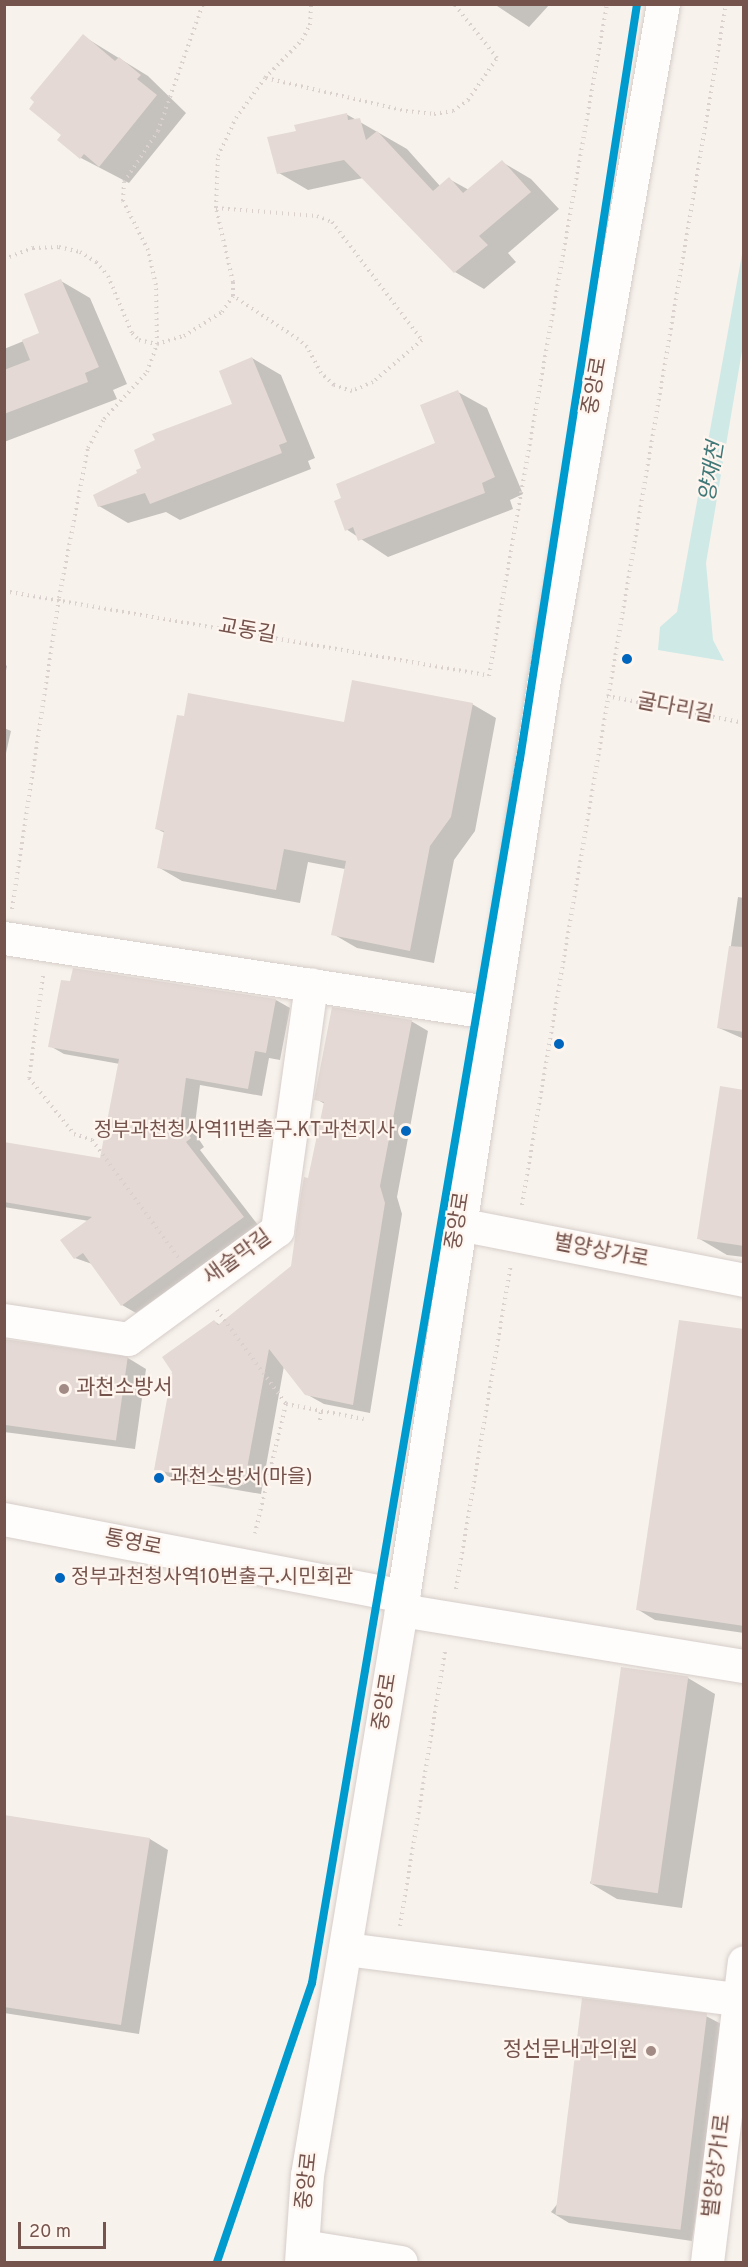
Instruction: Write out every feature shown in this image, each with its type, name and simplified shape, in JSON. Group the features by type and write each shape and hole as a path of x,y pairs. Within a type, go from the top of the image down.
{"street":[{"name":"중앙로","path":"302,2254 307,2175 403,1603 543,685 663,4"},
{"path":"5,938 492,1013"},
{"name":"새술막길","path":"4,1320 128,1339 277,1230 310,984"},
{"name":"별양상가로","path":"459,1224 744,1280"},
{"name":"통영로","path":"4,1519 403,1603 450,1619 744,1666"},
{"path":"346,1948 740,2000"},
{"name":"별양상가1로","path":"707,2262 744,1962"},
{"path":"302,2254 401,2262"}],"path":[{"path":"5,938 59,598 88,448 104,419 147,372 157,344 156,285 148,250 123,201 124,182 158,131 203,4"},
{"path":"4,259 33,248 59,247 80,252 108,276 132,333 139,340 157,344 184,336 212,318 232,296 233,282 216,208 218,156 236,118 265,78 302,40 310,25 311,4"},
{"path":"265,78 406,111 434,114 453,111 468,100 497,58 454,4"},
{"name":"교동길","path":"4,591 59,598 489,676 607,4"},
{"path":"395,1955 450,1619 726,4"},
{"path":"216,208 316,216 332,222 422,340 373,382 352,391 334,386 321,373 308,347 232,296"},
{"name":"굴다리길","path":"607,696 744,723"},
{"path":"49,943 28,1078 74,1134 92,1140 286,1404 364,1419"},
{"path":"255,1533 286,1404"},
{"path":"320,1420 321,1411"}],"water":[{"name":"양재천","path":"743,249 743,345 706,563 713,640 724,661 658,650 660,627 677,612"}],"building":[{"path":"83,34 115,61 119,57 141,75 137,79 157,95 99,167 84,154 80,159 57,140 61,135 29,109 34,102 30,98"},
{"path":"347,113 348,120 360,118 366,140 377,131 433,191 449,177 463,193 502,160 531,192 479,236 488,245 454,273 344,160 277,174 267,137 296,131 294,125"},
{"path":"61,279 99,367 85,373 88,382 4,414 4,370 30,360 22,340 39,333 24,294"},
{"path":"252,357 287,442 279,445 282,453 150,504 145,493 98,507 93,495 137,473 136,470 141,468 134,450 155,440 152,434 232,404 219,371"},
{"path":"458,390 495,477 482,483 485,493 358,541 353,527 345,531 334,501 341,498 336,484 435,443 420,405"},
{"path":"352,680 473,703 451,817 430,846 410,951 331,935 346,861 284,849 276,890 157,868 164,831 155,829 177,715 184,716 188,693 344,722"},
{"path":"729,946 744,947 744,1032 717,1028"},
{"path":"73,968 276,999 266,1053 255,1051 248,1089 186,1078 180,1123 191,1138 186,1142 244,1217 121,1306 83,1253 74,1259 60,1240 92,1217 4,1202 4,1142 100,1158 119,1059 48,1047 61,980 70,981"},
{"path":"332,1007 412,1020 380,1186 385,1203 353,1405 305,1395 269,1349 244,1485 154,1470 172,1372 162,1357 214,1320 218,1325 291,1266 304,1177 308,1178 324,1102 314,1100"},
{"path":"720,1086 744,1090 744,1246 697,1239"},
{"path":"679,1320 744,1329 744,1626 636,1610"},
{"name":"과천소방서","path":"4,1339 128,1356 116,1441 4,1425"},
{"path":"621,1667 688,1676 658,1893 591,1884"},
{"path":"4,1815 150,1838 121,2025 4,2007"},
{"path":"582,1998 707,2013 680,2230 555,2214"}],"transit line":[{"path":"217,2262 312,1983 520,759 637,4"}],"place":[{"name":"정부과천청사역11번출구.KT과천지사","path":"406,1131"},
{"name":"과천소방서","path":"64,1389"},
{"name":"과천소방서(마을)","path":"159,1478"},
{"name":"정부과천청사역10번출구.시민회관","path":"60,1578"},
{"name":"정선문내과의원","path":"651,2051"}]}
